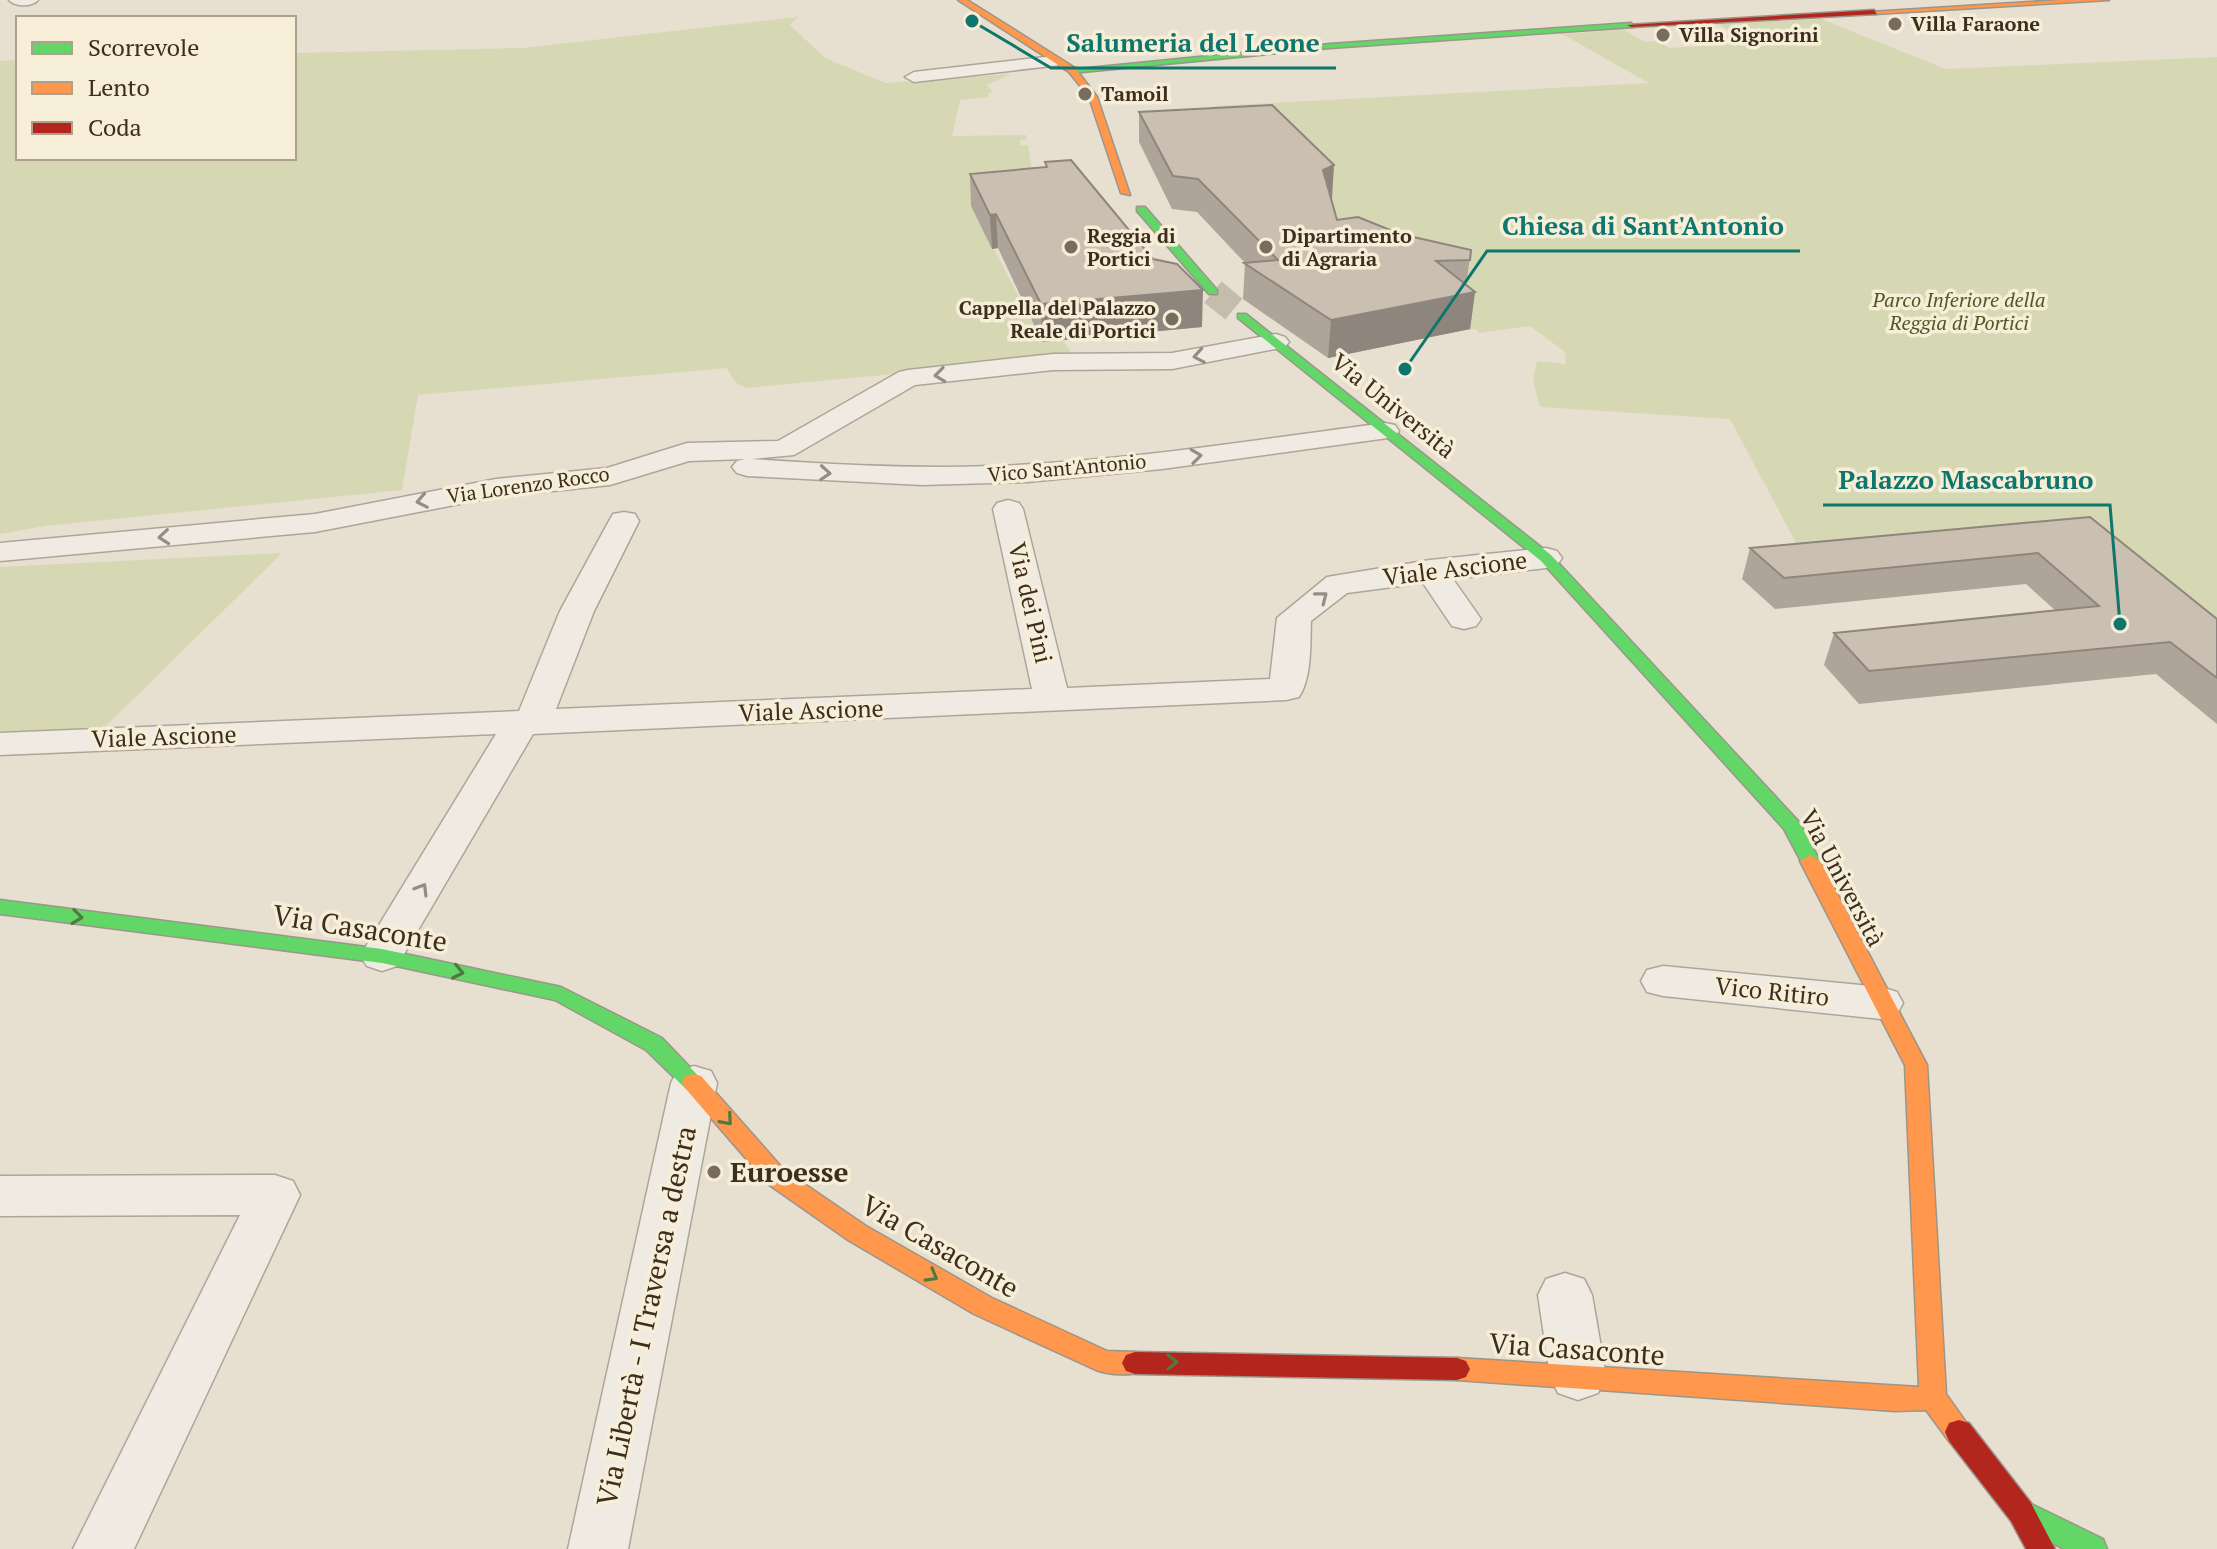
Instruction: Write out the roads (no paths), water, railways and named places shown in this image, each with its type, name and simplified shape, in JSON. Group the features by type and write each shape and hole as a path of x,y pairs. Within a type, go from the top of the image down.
{"main road":[{"path":"962,0 1072,70 1093,97 1126,193"},
{"path":"1072,70 1209,55 1698,21 2105,0"},
{"path":"1141,209 1213,292"},
{"name":"Via Università","path":"1242,316 1546,558 1792,826 1881,1003 1916,1065 1933,1398"},
{"name":"Via Casaconte","path":"0,907 382,956 561,994 654,1044 694,1083 776,1177 857,1233 983,1306 1105,1362 1489,1370 1895,1399 1933,1398"},
{"path":"1933,1398 2021,1512 2041,1549"},
{"path":"2021,1512 2093,1549"}],"street":[{"path":"17,0 30,0"},
{"path":"914,77 1054,61"},
{"name":"Via Lorenzo Rocco","path":"0,552 315,523 496,488 610,476 687,452 784,449 908,378 1053,362 1172,361 1276,342"},
{"name":"Vico Sant'Antonio","path":"610,476 747,467 900,477 1026,474 1181,458 1385,431"},
{"name":"Via dei Pini","path":"1008,509 1052,698"},
{"path":"382,956 526,723 577,611 624,521"},
{"name":"Viale Ascione","path":"0,744 1286,689 1293,651 1294,618 1338,584 1430,570 1546,558"},
{"path":"1430,570 1464,619"},
{"name":"Vico Ritiro","path":"1663,981 1881,1003"},
{"name":"Via Libertà - I Traversa a destra","path":"598,1549 694,1083"},
{"path":"0,1196 275,1195 103,1549"},
{"path":"1565,1295 1578,1376"}],"tunnel":[{"path":"1213,292 1242,316"}],"place":[{"name":"Salumeria del Leone","path":"972,21"},
{"name":"Villa Faraone","path":"1895,24"},
{"name":"Villa Signorini","path":"1663,35"},
{"name":"Tamoil","path":"1085,94"},
{"name":"Reggia di Portici","path":"1071,247"},
{"name":"Dipartimento di Agraria","path":"1266,247"},
{"name":"Cappella del Palazzo Reale di Portici","path":"1172,319"},
{"name":"Chiesa di Sant'Antonio","path":"1405,369"},
{"name":"Palazzo Mascabruno","path":"2120,624"},
{"name":"Euroesse","path":"714,1172"}],"park label":[{"name":"Parco Inferiore della Reggia di Portici","path":"1959,312"}]}
